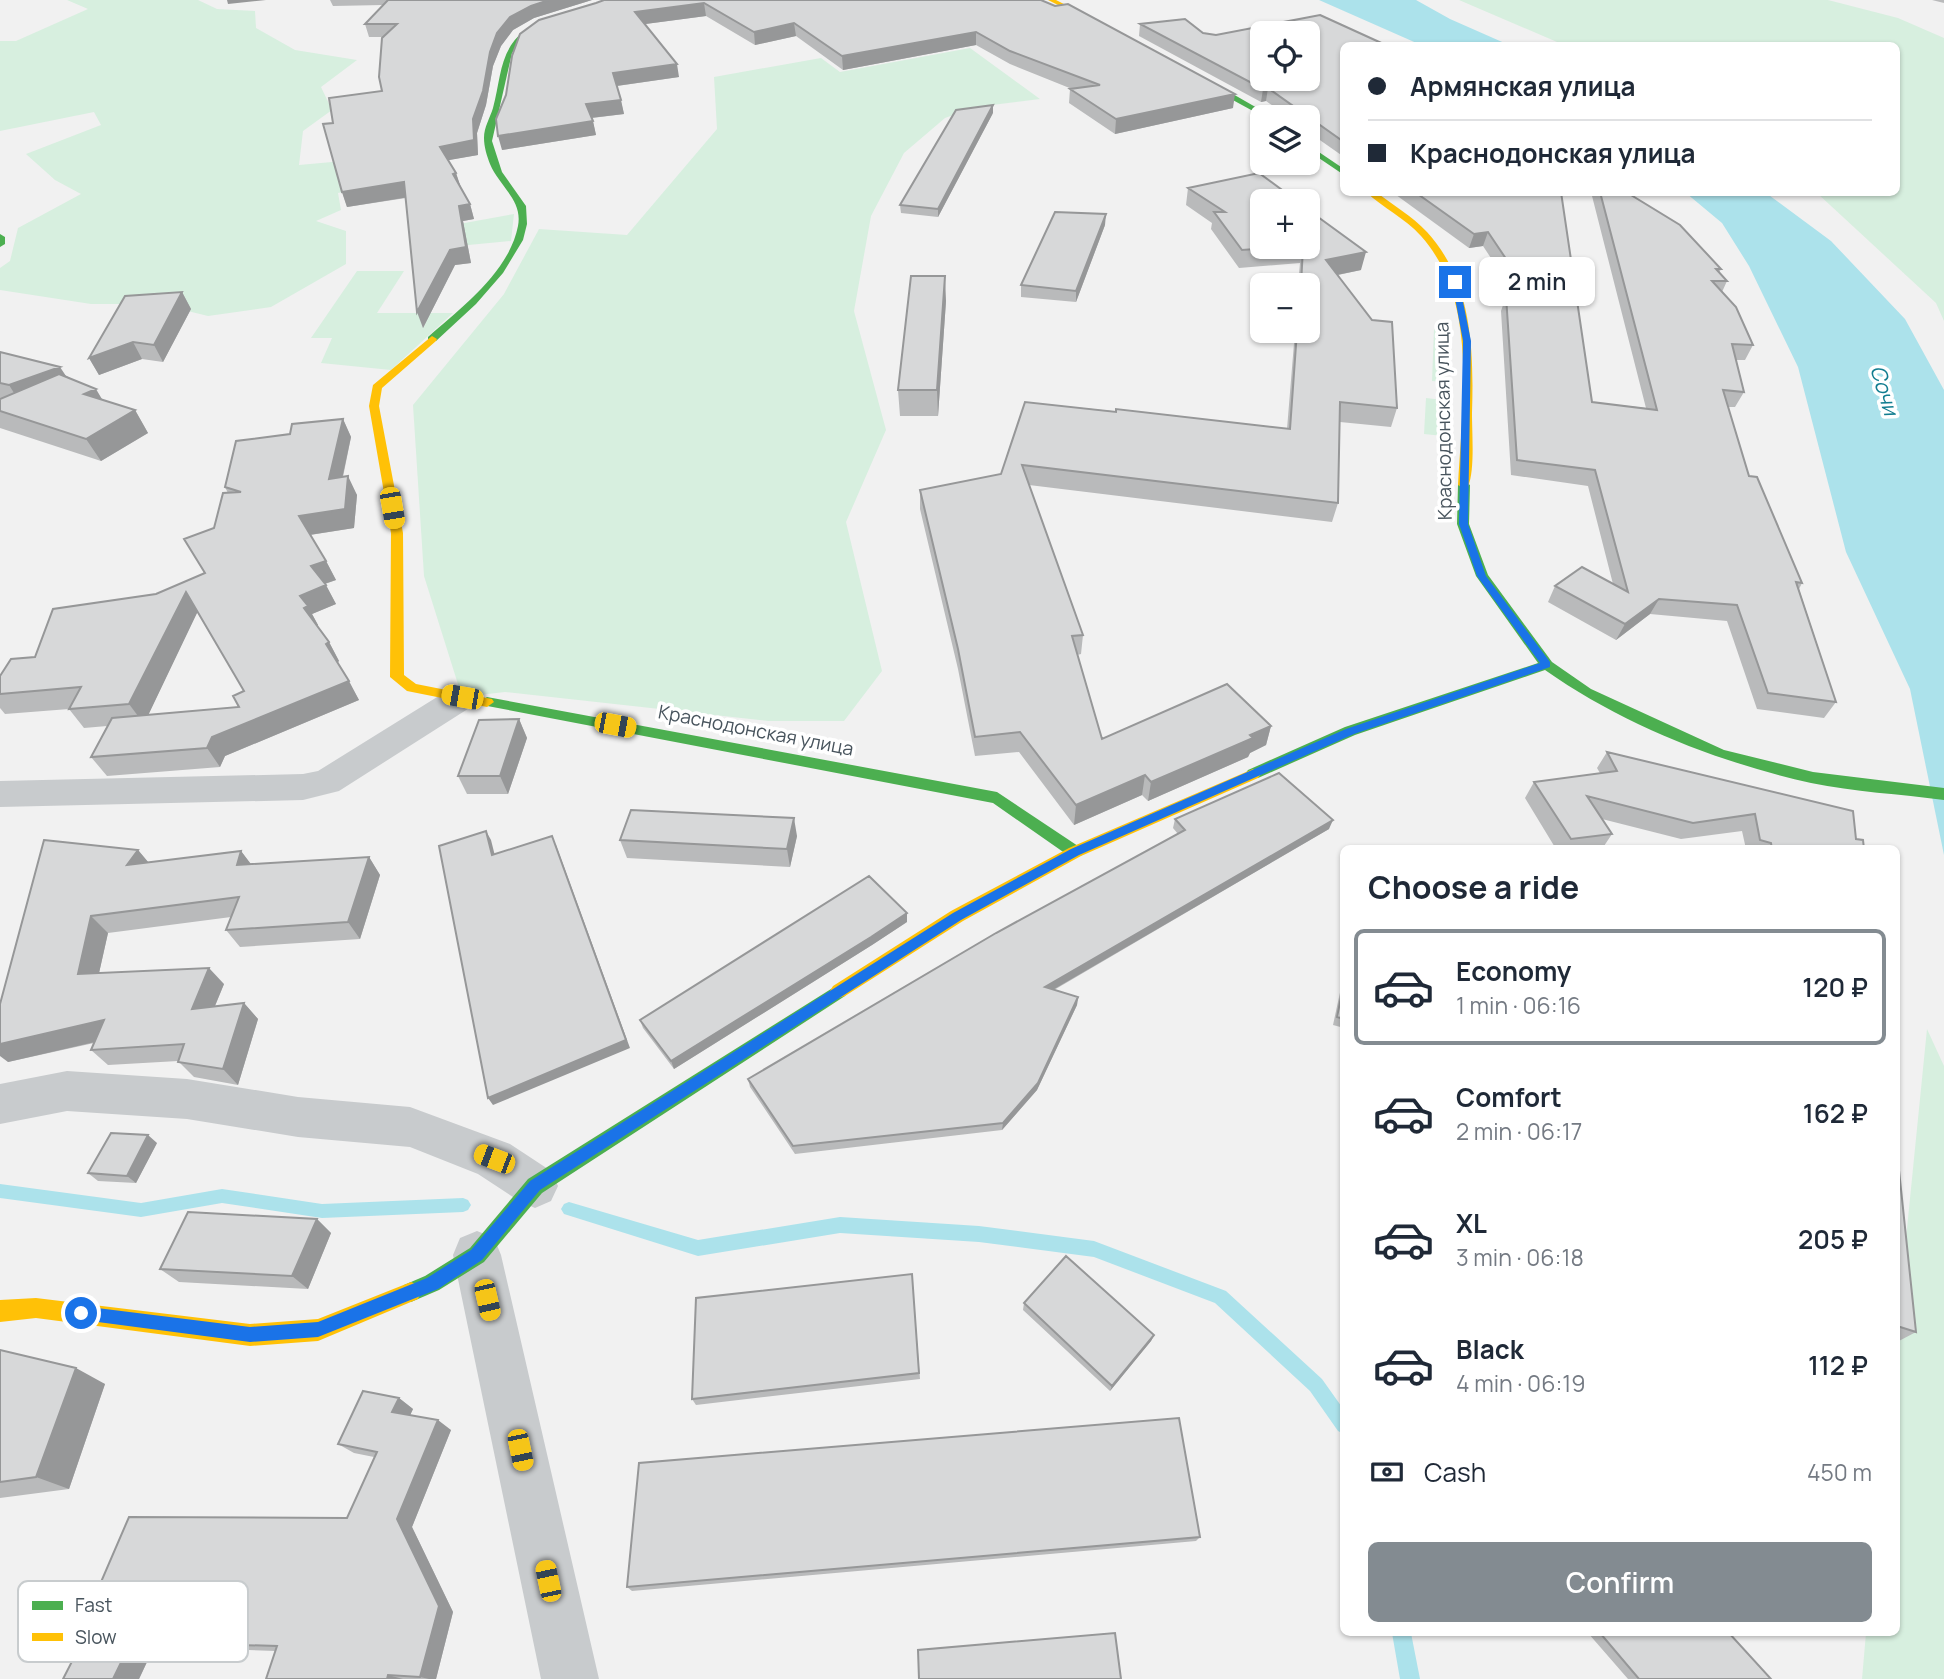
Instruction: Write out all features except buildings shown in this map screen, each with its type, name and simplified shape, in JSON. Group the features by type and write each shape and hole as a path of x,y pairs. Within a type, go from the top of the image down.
{"street":[{"name":"Краснодонская улица","path":"612,0 589,13 522,34 507,53 495,117 488,132 497,170 514,188 522,205 523,228 502,270 377,387 374,396 397,533 397,677 412,688 997,798 1075,852"},
{"path":"1051,0 1118,34"},
{"path":"1174,65 1250,107"},
{"path":"1320,155 1340,170"},
{"name":"Краснодонская улица","path":"1375,196 1426,236 1455,282 1467,341 1463,524 1482,576 1547,665 1586,692 1720,754 1813,778 1944,794"},
{"path":"0,237 0,244"},
{"path":"0,1311 36,1308 250,1335 318,1330 432,1283 477,1255 535,1186 957,916 1075,852 1350,731 1547,665"},
{"path":"0,794 303,787 327,782 462,697"},
{"path":"0,1104 67,1091 187,1100 298,1117 410,1127 494,1159 535,1186"},
{"path":"477,1255 570,1679"}],"green space":[{"path":"67,0 198,0 217,9 255,11 256,28 295,50 357,60 321,87 332,110 303,131 299,165 354,160 365,187 338,193 341,210 316,221 346,231 346,264 271,307 208,316 159,304 91,304 0,290 0,268 10,261 18,228 81,194 55,180 26,154 101,125 94,112 0,131 0,41 16,41 88,9"},
{"path":"1459,0 1828,0 1898,18 1944,38 1944,321 1936,303 1820,196 1900,196 1900,42 1557,42"},
{"path":"970,48 1040,99 976,107 945,118 904,153 871,216 854,311 886,430 846,522 882,671 844,721 768,721 505,692 462,697 424,576 413,405 504,294 539,229 627,235 717,129 714,77 821,58 840,72"},
{"path":"514,214 511,241 458,246 448,226"},
{"path":"357,271 404,271 377,313 453,313 391,370 321,363 332,338 311,338"},
{"path":"1434,329 1446,330 1445,382 1432,381"},
{"path":"1426,398 1443,400 1443,436 1424,434"},
{"path":"1927,1029 1944,1066 1944,1679 1862,1679 1866,1636 1900,1636 1900,1298"}],"water":[{"path":"1319,0 1416,0 1450,19 1502,42 1414,42"},
{"name":"Сочи","path":"1690,196 1770,196 1831,241 1905,319 1944,390 1944,855 1910,689 1846,552 1798,367 1749,266 1722,223"}],"waterway":[{"path":"0,1191 141,1210 222,1196 322,1211 463,1205"},
{"path":"569,1209 698,1248 840,1225 979,1234 1094,1249 1220,1297 1316,1385 1340,1419"},
{"path":"1403,1636 1410,1679"}],"traffic: fast":[{"path":"432,339 486,287 519,240 523,224 521,206 498,172 488,141 504,71 513,45 537,27 612,0"},
{"path":"1188,72 1250,106"},
{"path":"1320,155 1340,170"},
{"path":"0,237 0,244"},
{"path":"1464,485 1463,524 1482,576 1547,665 1586,692 1720,754 1813,778 1944,794"},
{"path":"1253,774 1350,731 1547,665"},
{"path":"487,702 997,798 1075,852"},
{"path":"411,1292 432,1283 477,1255 535,1186 839,991"}],"traffic: slow":[{"path":"1051,0 1108,28"},
{"path":"1376,196 1425,235 1443,260 1455,289 1463,320 1467,354 1464,485"},
{"path":"432,339 377,387 374,406 397,533 397,677 412,688 487,702"},
{"path":"839,991 957,916 1075,852 1253,774"},
{"path":"0,1311 36,1308 250,1335 318,1330 411,1292"}],"route":[{"path":"81,1313 250,1335 318,1330 432,1283 477,1255 535,1186 957,916 1075,852 1350,731 1547,665 1482,576 1463,524 1467,341 1455,282"}]}
